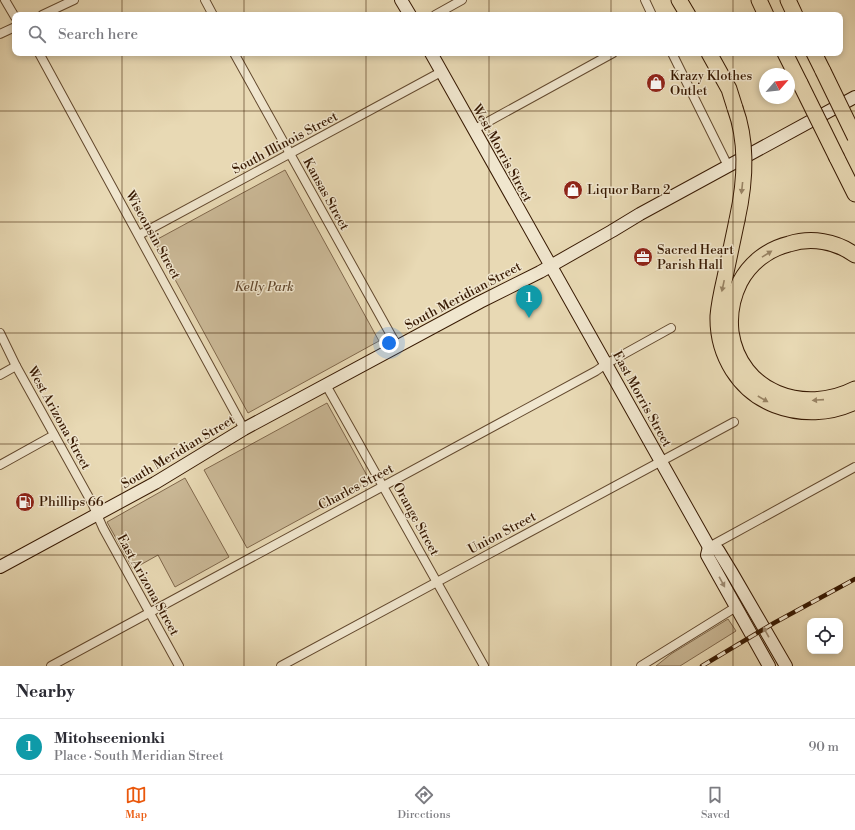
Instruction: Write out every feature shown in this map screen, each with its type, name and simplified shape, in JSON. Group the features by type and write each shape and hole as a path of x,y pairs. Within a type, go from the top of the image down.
{"highway":[{"path":"679,0 686,12"},
{"path":"759,0 765,12"},
{"path":"788,0 795,12"},
{"path":"793,0 796,12"},
{"path":"711,56 729,90 742,137 743,185 718,316 720,341 726,359 745,386 765,401 792,410 821,412 840,408 855,402"},
{"path":"786,56 855,194"},
{"path":"816,56 855,137"},
{"path":"832,91 855,122"},
{"path":"855,255 844,248 831,243 812,240 793,242 775,249 758,260 743,278 734,295 730,324 733,343 744,365 754,377 775,392 784,396 807,400 832,398 855,389"}],"main road":[{"path":"401,0 408,12"},
{"name":"West Morris Street","path":"433,56 551,266"},
{"name":"South Meridian Street","path":"0,567 155,483 244,428 551,266 640,214 855,97"},
{"name":"East Morris Street","path":"551,266 709,547 718,550 786,666"},
{"name":"East Morris Street","path":"709,547 707,555 769,666"}],"street":[{"path":"5,0 12,13"},
{"path":"48,12 74,0"},
{"path":"205,0 211,12"},
{"path":"440,12 462,0"},
{"path":"645,0 651,12"},
{"path":"0,34 12,28"},
{"name":"Wisconsin Street","path":"41,56 244,428"},
{"name":"Kansas Street","path":"236,56 397,346"},
{"path":"473,130 609,56"},
{"path":"673,56 728,166"},
{"name":"South Illinois Street","path":"139,235 441,72"},
{"name":"Charles Street","path":"51,666 671,328"},
{"name":"West Arizona Street","path":"0,333 16,366 97,515"},
{"path":"0,375 16,366"},
{"name":"Orange Street","path":"326,385 484,666"},
{"name":"Union Street","path":"281,666 734,422"},
{"path":"0,465 54,435"},
{"path":"709,547 855,467"},
{"name":"East Arizona Street","path":"97,515 179,666"},
{"path":"641,666 736,607"}],"green space":[{"name":"Kelly Park","path":"285,170 379,341 248,413 154,241"},
{"path":"327,403 370,481 247,548 204,470"},
{"path":"185,478 229,557 175,587 158,555 133,569 107,522"},
{"path":"728,619 736,631 680,666 656,666 671,654"}],"railway":[{"path":"702,666 774,623 855,579"}],"place":[{"name":"Krazy Klothes Outlet","path":"656,83"},
{"name":"Liquor Barn 2","path":"573,190"},
{"name":"Sacred Heart Parish Hall","path":"643,257"},
{"name":"Mitohseenionki","path":"529,318"},
{"name":"Phillips 66","path":"25,502"}]}
